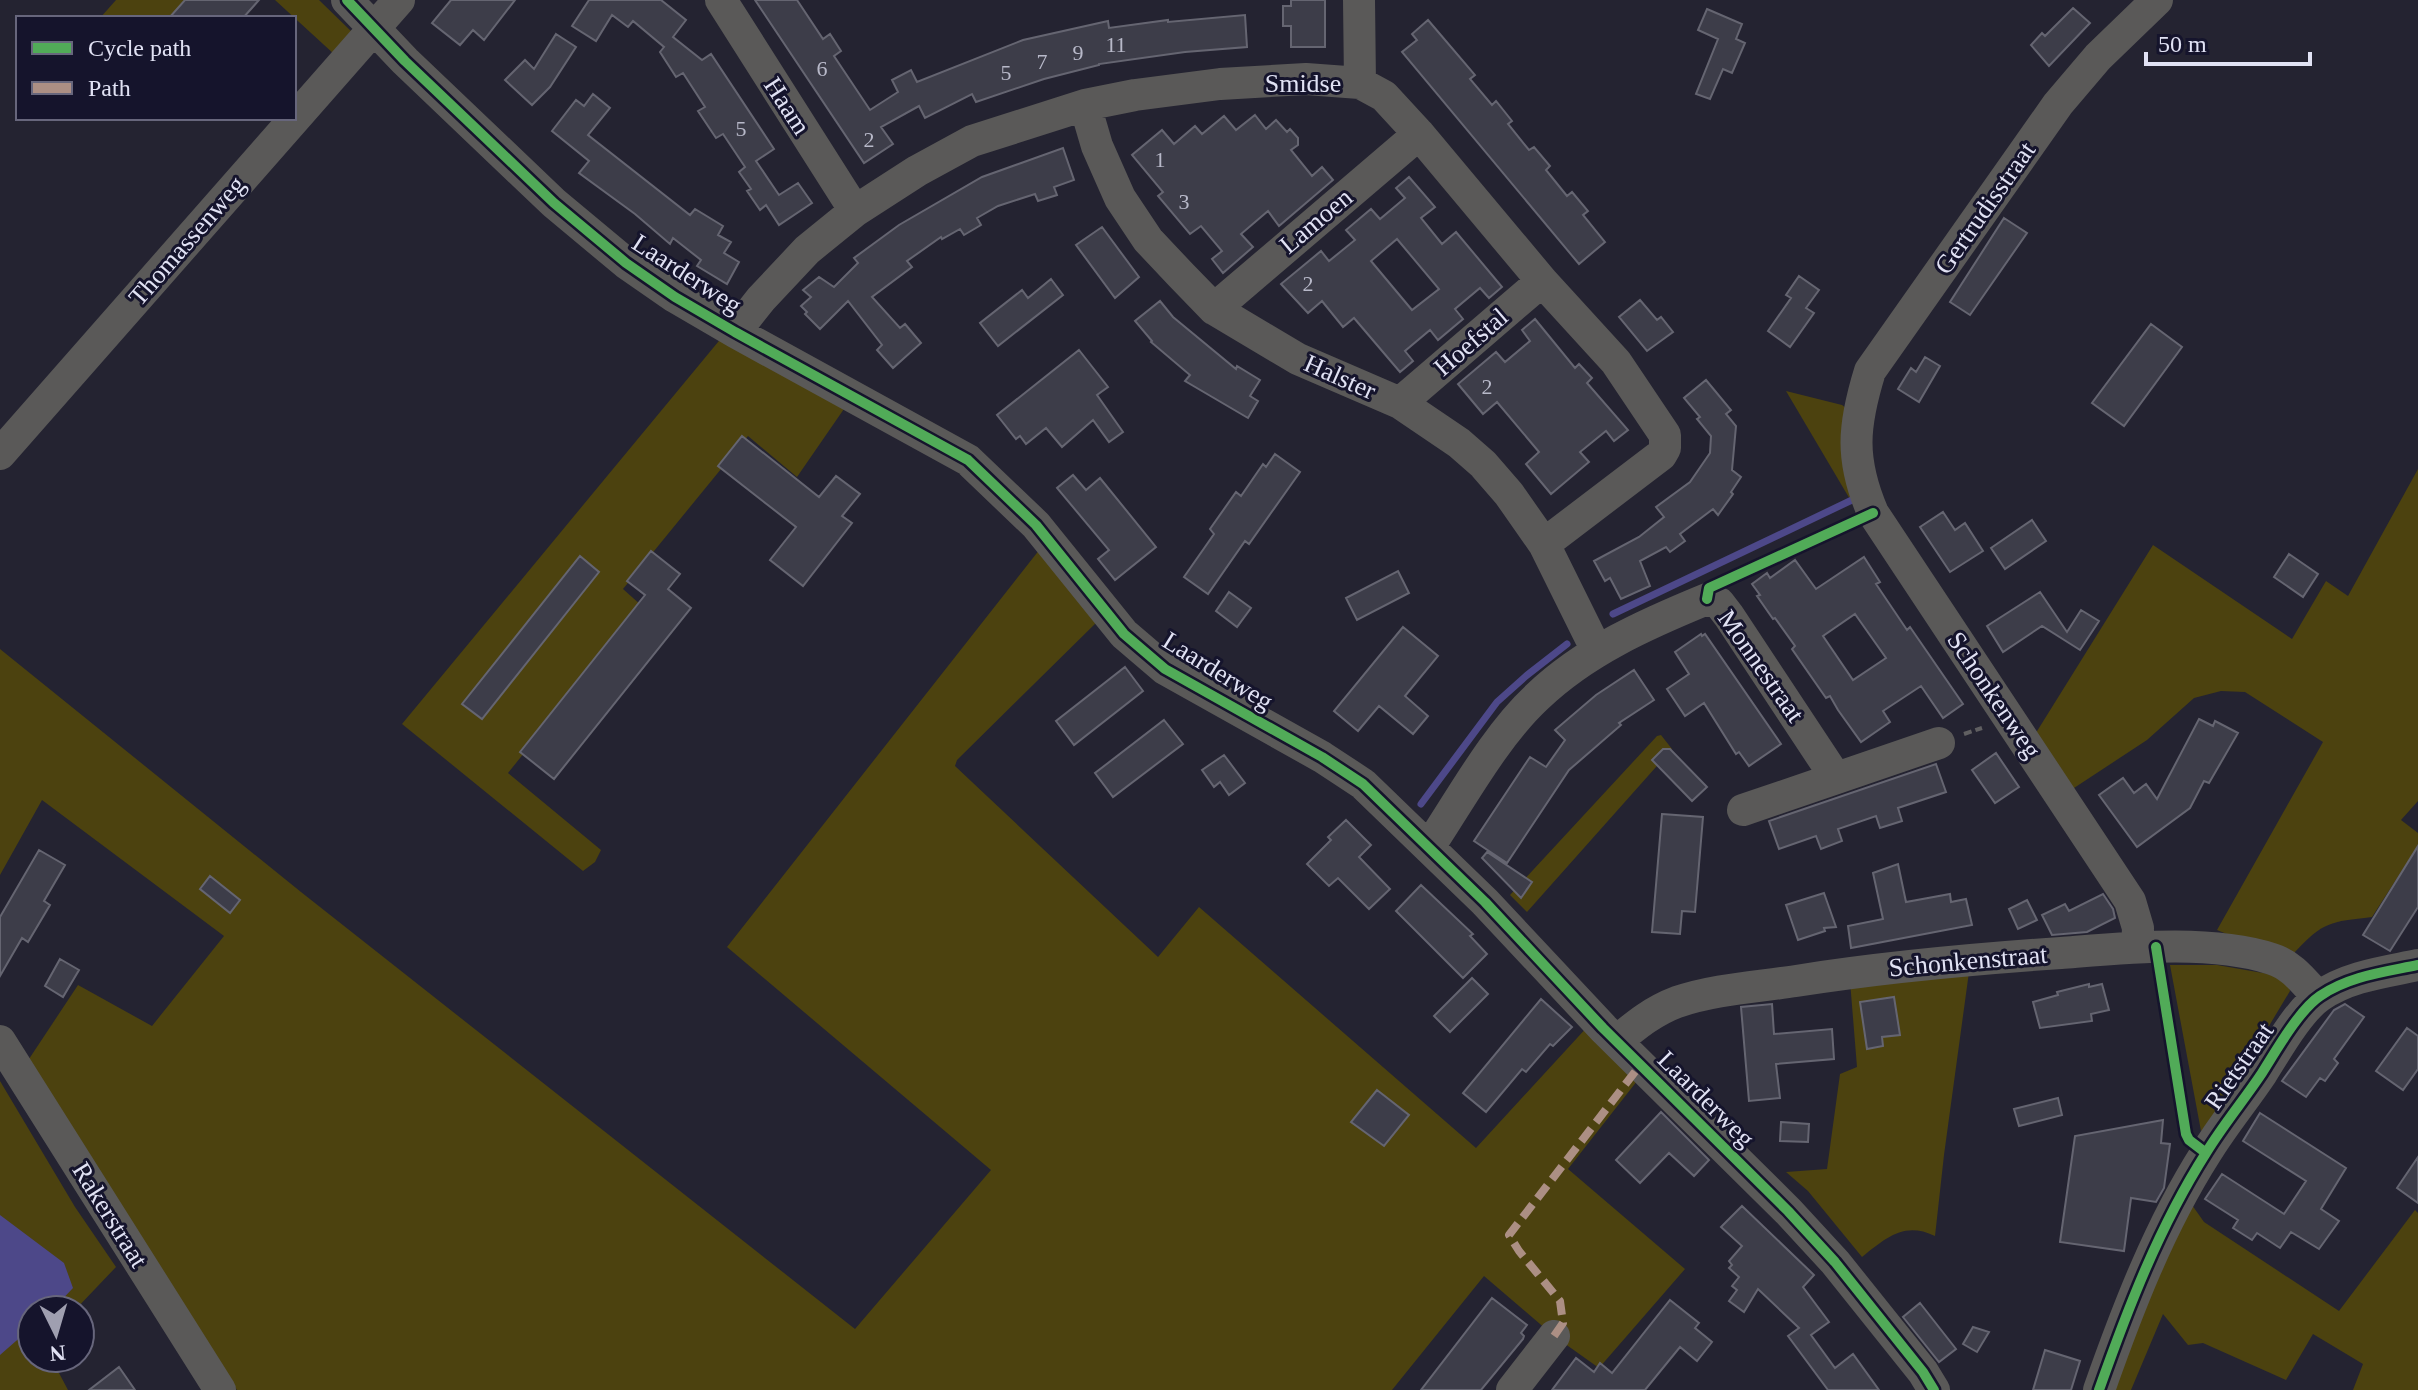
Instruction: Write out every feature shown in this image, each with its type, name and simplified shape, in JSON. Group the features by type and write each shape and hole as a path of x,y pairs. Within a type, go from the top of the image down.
{"street":[{"name":"Laarderweg","path":"347,0 405,61 566,213 626,263 675,297 735,332 968,460 1036,525 1124,634 1165,669 1322,757 1363,784 1485,902 1617,1041 1788,1211 1835,1262 1934,1390"},
{"name":"Thomassenweg","path":"296,117 399,0"},
{"name":"Haam","path":"721,0 855,211"},
{"path":"1359,0 1360,83"},
{"name":"Gertrudisstraat","path":"1855,441 1861,400 1870,371 2058,104 2098,57 2157,0"},
{"name":"Smidse","path":"735,332 807,250 855,211 917,171 972,141 1085,105 1135,95 1220,84 1306,79 1360,83 1384,96 1419,134 1542,281 1616,362 1665,435 1665,448 1661,455 1544,544"},
{"name":"Halster","path":"1085,105 1097,146 1120,198 1148,240 1214,309 1298,359 1400,403 1459,443 1483,464 1509,494 1544,544 1597,651"},
{"name":"Thomassenweg","path":"0,454 293,120"},
{"name":"Lamoen","path":"1214,309 1419,134"},
{"name":"Hoefstal","path":"1400,403 1542,281"},
{"name":"Schonkenweg","path":"1855,441 1860,474 1873,513 2130,901 2138,928 2137,947"},
{"name":"Monnestraat","path":"1429,847 1501,739 1535,698 1576,664 1616,640 1707,599 1719,603 1836,778"},
{"path":"1743,810 1939,743"},
{"name":"Schonkenstraat","path":"1617,1041 1648,1015 1701,995 1951,961 2137,947 2214,949 2270,958 2293,970 2318,997"},
{"name":"Rietstraat","path":"2099,1390 2153,1250 2206,1153 2296,1023 2318,997 2342,984 2418,965"},
{"name":"Rakerstraat","path":"0,1041 220,1390"},
{"path":"1512,1390 1554,1336"}],"path":[{"path":"1939,743 2010,718"}],"shaded area":[{"path":"116,0 189,0 174,16 102,16"},
{"path":"275,0 319,0 354,34 335,55"},
{"path":"723,336 846,406 797,477 748,436 623,589 642,606 508,773 601,850 595,862 583,871 402,724"},
{"path":"1786,391 1842,405 1850,411 1863,508 1851,501"},
{"path":"2418,469 2418,801 2401,820 2418,833 2418,857 2412,855 2372,917 2328,925 2294,953 2244,941 2217,930 2323,742 2245,692 2221,691 2194,698 2147,740 2071,790 2034,736 2153,545 2292,639 2326,581 2348,596"},
{"path":"1040,549 1100,619 957,760 955,766 1158,957 1199,907 1476,1148 1589,1025 1641,1076 1568,1169 1685,1269 1599,1368 1554,1336 1484,1276 1392,1390 237,1390 210,1355 29,1059 78,985 152,1026 224,936 42,800 0,875 0,649 301,892 855,1329 991,1170 727,947"},
{"path":"1661,735 1672,749 1527,912 1510,895"},
{"path":"2170,965 2217,965 2286,977 2290,991 2210,1124 2201,1131"},
{"path":"1969,972 1935,1236 1914,1230 1905,1231 1887,1238 1862,1257 1808,1191 1786,1172 1827,1169 1840,1074 1857,1067 1850,981"},
{"path":"0,1081 75,1207 116,1267 90,1294 16,1294 16,1374 60,1374 68,1390 0,1390"},
{"path":"2192,1205 2204,1222 2339,1311 2415,1210 2418,1213 2418,1390 2353,1390 2363,1364 2313,1334 2286,1380 2203,1343 2188,1345 2163,1314 2131,1390 2113,1390 2135,1326"},
{"path":"0,1215 64,1263 73,1288 67,1294 16,1294 16,1341 0,1355"}],"building":[{"path":"185,0 259,0 245,16 171,16"},
{"path":"451,0 515,0 484,40 473,30 460,45 432,23"},
{"path":"589,0 661,0 686,20 673,37 702,60 711,54 774,149 756,161 779,195 798,183 812,203 779,225 766,205 760,210 739,172 745,167 723,134 716,138 698,111 705,107 683,73 676,77 660,52 664,47 633,21 628,27 612,15 596,41 572,26"},
{"path":"755,0 797,0 823,39 830,34 841,51 834,56 870,110 898,92 892,80 911,70 917,82 1023,40 1108,21 1109,28 1245,15 1247,47 1099,64 976,102 972,94 925,118 919,106 881,127 893,144 864,163"},
{"path":"1291,0 1325,0 1325,47 1291,47 1291,26 1283,26 1283,6 1291,6"},
{"path":"2073,8 2090,23 2049,66 2031,45 2042,33 2045,36"},
{"path":"1707,9 1742,24 1736,39 1745,43 1732,73 1723,69 1710,99 1696,94 1718,39 1698,30"},
{"path":"1428,20 1475,75 1470,79 1492,105 1496,101 1512,121 1508,124 1529,150 1534,147 1550,166 1546,170 1567,196 1572,192 1588,211 1583,215 1605,242 1579,264 1402,52 1417,40 1412,34"},
{"path":"556,34 576,47 550,87 532,105 505,80 525,60 534,69"},
{"path":"593,94 610,108 588,135 690,215 695,209 723,226 718,235 731,242 724,253 739,262 727,284 697,266 701,260 673,238 670,244 579,173 589,161 552,131 576,100 584,106"},
{"path":"1255,115 1266,129 1276,120 1287,132 1290,129 1298,138 1298,145 1291,150 1312,176 1322,167 1333,180 1279,226 1268,211 1241,234 1253,247 1223,273 1212,259 1222,251 1201,226 1190,234 1158,196 1163,192 1132,155 1162,130 1174,144 1195,126 1202,134 1224,116 1236,130"},
{"path":"1063,148 1074,180 1054,187 1057,195 1038,201 1035,194 998,206 977,218 981,225 964,235 960,229 941,237 907,261 912,267 872,297 900,328 905,324 921,343 893,368 877,350 882,345 848,301 820,329 805,314 807,312 801,306 811,297 803,290 819,277 834,287 858,263 854,258 899,225 982,177"},
{"path":"1409,177 1435,207 1421,218 1442,244 1456,232 1502,287 1489,298 1480,288 1455,309 1463,319 1438,340 1430,330 1405,351 1413,361 1400,372 1354,318 1343,327 1322,301 1308,313 1281,284 1321,251 1329,261 1355,240 1346,230 1371,209 1380,219 1405,198 1396,188","holes":["1397,239 1439,289 1412,310 1371,261"]},
{"path":"2004,218 2027,233 1970,315 1950,302"},
{"path":"1102,227 1139,277 1115,298 1076,245"},
{"path":"1799,276 1819,290 1806,308 1814,313 1790,347 1768,331 1791,298 1786,295"},
{"path":"1051,279 1063,295 998,346 980,323 1022,290 1028,298"},
{"path":"1640,300 1657,320 1661,317 1673,332 1647,351 1619,317"},
{"path":"1160,301 1173,317 1236,369 1237,366 1260,380 1250,396 1258,401 1248,418 1185,381 1190,375 1151,342 1135,321"},
{"path":"1535,319 1575,368 1579,364 1592,378 1587,383 1628,430 1614,441 1606,431 1580,452 1589,462 1551,494 1526,464 1539,452 1497,402 1483,414 1458,384 1496,352 1505,362 1530,341 1522,330"},
{"path":"2151,324 2182,347 2124,426 2092,403"},
{"path":"1079,350 1108,387 1097,395 1123,432 1109,442 1093,420 1062,447 1046,428 1026,444 1020,436 1016,439 997,415"},
{"path":"1925,357 1940,366 1919,402 1898,389 1911,368 1916,372"},
{"path":"1706,380 1731,410 1726,414 1736,426 1732,470 1741,477 1718,515 1713,509 1680,534 1685,541 1670,552 1666,547 1640,561 1650,586 1621,599 1610,578 1605,581 1594,561 1639,537 1664,517 1656,507 1690,482 1710,453 1711,436 1684,398"},
{"path":"742,436 819,497 836,476 860,494 842,516 852,523 803,586 770,560 796,527 718,466"},
{"path":"1275,454 1300,472 1249,544 1245,541 1208,594 1184,577 1214,534 1210,529 1236,492 1241,496 1263,464 1266,467"},
{"path":"1073,475 1086,490 1100,478 1156,547 1115,580 1098,559 1109,550 1057,488"},
{"path":"1943,512 1955,530 1965,523 1983,551 1950,572 1920,527"},
{"path":"2032,520 2046,541 2005,569 1991,548"},
{"path":"651,551 680,574 668,589 691,608 554,779 520,752 645,595 627,581"},
{"path":"2289,554 2318,574 2303,597 2274,577"},
{"path":"580,556 599,572 482,719 462,704"},
{"path":"1864,557 1880,582 1876,584 1963,704 1943,718 1921,686 1883,711 1890,722 1861,742 1830,696 1826,698 1792,649 1795,646 1757,596 1760,595 1752,584 1767,573 1770,578 1795,560 1816,589","holes":["1855,614 1886,658 1853,680 1823,636"]},
{"path":"1398,571 1409,593 1357,620 1346,598"},
{"path":"1229,592 1251,608 1237,627 1216,611"},
{"path":"2040,592 2067,632 2081,610 2099,621 2080,650 2042,626 2003,652 1987,626"},
{"path":"1403,627 1438,656 1405,696 1428,716 1413,734 1379,706 1358,731 1334,711"},
{"path":"1705,634 1781,744 1749,766 1739,752 1736,754 1704,703 1685,716 1667,689 1689,674 1675,652"},
{"path":"1125,667 1143,691 1074,745 1056,721"},
{"path":"1634,670 1654,700 1619,723 1621,725 1569,770 1507,863 1474,841 1530,757 1546,767 1565,740 1555,730 1596,695"},
{"path":"2199,719 2213,726 2215,721 2238,733 2209,783 2204,781 2190,808 2137,847 2099,795 2123,778 2134,793 2146,784 2157,799"},
{"path":"1164,720 1183,744 1113,797 1095,773"},
{"path":"1663,749 1670,749 1707,787 1692,801 1652,760"},
{"path":"1996,753 2019,787 1995,803 1972,770"},
{"path":"1224,755 1245,783 1229,795 1220,782 1214,787 1202,770"},
{"path":"1936,764 1946,792 1898,808 1902,821 1880,828 1876,816 1838,829 1842,841 1821,849 1816,836 1779,849 1769,821"},
{"path":"1662,814 1703,817 1695,912 1682,911 1680,934 1652,932"},
{"path":"1346,820 1371,845 1359,857 1390,889 1369,909 1338,878 1329,886 1307,864"},
{"path":"2418,846 2418,907 2390,951 2363,935"},
{"path":"39,850 65,865 44,901 50,905 28,942 22,938 0,976 0,917"},
{"path":"1487,852 1532,882 1521,898 1482,858"},
{"path":"1898,864 1906,902 1950,894 1951,902 1966,899 1972,925 1851,948 1848,926 1883,919 1873,873"},
{"path":"210,876 240,900 230,913 200,889"},
{"path":"1421,885 1473,934 1470,936 1487,954 1463,978 1396,911"},
{"path":"1824,893 1836,927 1824,928 1825,931 1798,940 1786,905"},
{"path":"2103,894 2115,918 2087,932 2052,935 2042,915 2065,904 2069,911"},
{"path":"2027,900 2037,920 2018,929 2009,909"},
{"path":"60,959 79,970 63,997 45,986"},
{"path":"1472,978 1488,994 1450,1032 1434,1016"},
{"path":"2089,984 2089,987 2102,984 2109,1010 2091,1014 2092,1021 2040,1028 2033,1002"},
{"path":"1894,997 1900,1035 1882,1037 1883,1046 1867,1049 1860,1002"},
{"path":"1541,999 1572,1027 1553,1046 1550,1044 1526,1072 1522,1069 1486,1112 1463,1093"},
{"path":"1772,1004 1774,1034 1832,1029 1834,1059 1776,1064 1780,1098 1749,1101 1741,1007"},
{"path":"2345,1004 2364,1017 2334,1059 2338,1063 2325,1081 2320,1078 2306,1097 2282,1081 2334,1010"},
{"path":"2407,1028 2418,1036 2418,1069 2403,1090 2376,1071"},
{"path":"1377,1090 1409,1115 1384,1146 1351,1122"},
{"path":"2058,1098 2062,1115 2019,1126 2014,1109"},
{"path":"1661,1112 1709,1160 1694,1176 1669,1153 1640,1183 1616,1160"},
{"path":"2260,1113 2346,1168 2321,1209 2339,1221 2319,1249 2291,1232 2280,1248 2257,1233 2252,1240 2233,1228 2238,1220 2205,1199 2222,1174 2284,1214 2306,1181 2243,1141"},
{"path":"2163,1120 2161,1143 2170,1144 2164,1188 2156,1202 2131,1198 2124,1251 2060,1242 2075,1136"},
{"path":"1781,1122 1809,1124 1808,1142 1780,1141"},
{"path":"2418,1157 2418,1203 2397,1188"},
{"path":"1742,1206 1814,1275 1803,1287 1829,1322 1811,1335 1835,1368 1853,1354 1879,1390 1828,1390 1788,1336 1799,1328 1758,1289 1744,1312 1729,1301 1737,1290 1732,1286 1739,1277 1729,1268 1732,1265 1729,1261 1742,1246 1721,1227"},
{"path":"1492,1298 1527,1325 1521,1333 1523,1339 1481,1390 1421,1390"},
{"path":"1670,1300 1699,1323 1695,1328 1712,1342 1697,1361 1680,1347 1645,1390 1552,1390 1576,1358 1594,1372 1600,1363 1612,1373"},
{"path":"1920,1303 1956,1349 1939,1362 1903,1317"},
{"path":"1973,1327 1989,1332 1977,1352 1963,1344"},
{"path":"2045,1350 2080,1361 2071,1390 2033,1390"},
{"path":"119,1367 135,1390 89,1390"}],"waterway":[{"path":"1613,614 1852,500"},
{"path":"1421,804 1497,702 1567,644"}],"marked path":[{"path":"1554,1336 1563,1323 1560,1301 1509,1235 1641,1064"}],"cycle path":[{"path":"347,0 405,61 554,203 626,263 675,297 735,332 968,460 1036,525 1124,634 1165,669 1322,757 1363,784 1485,902 1603,1028 1788,1211 1835,1262 1934,1390"},
{"path":"1707,599 1709,588 1873,513"},
{"path":"2156,947 2186,1134 2206,1153"},
{"path":"2099,1390 2133,1298 2189,1181 2296,1021 2312,1002 2331,989 2368,976 2418,965"}]}
